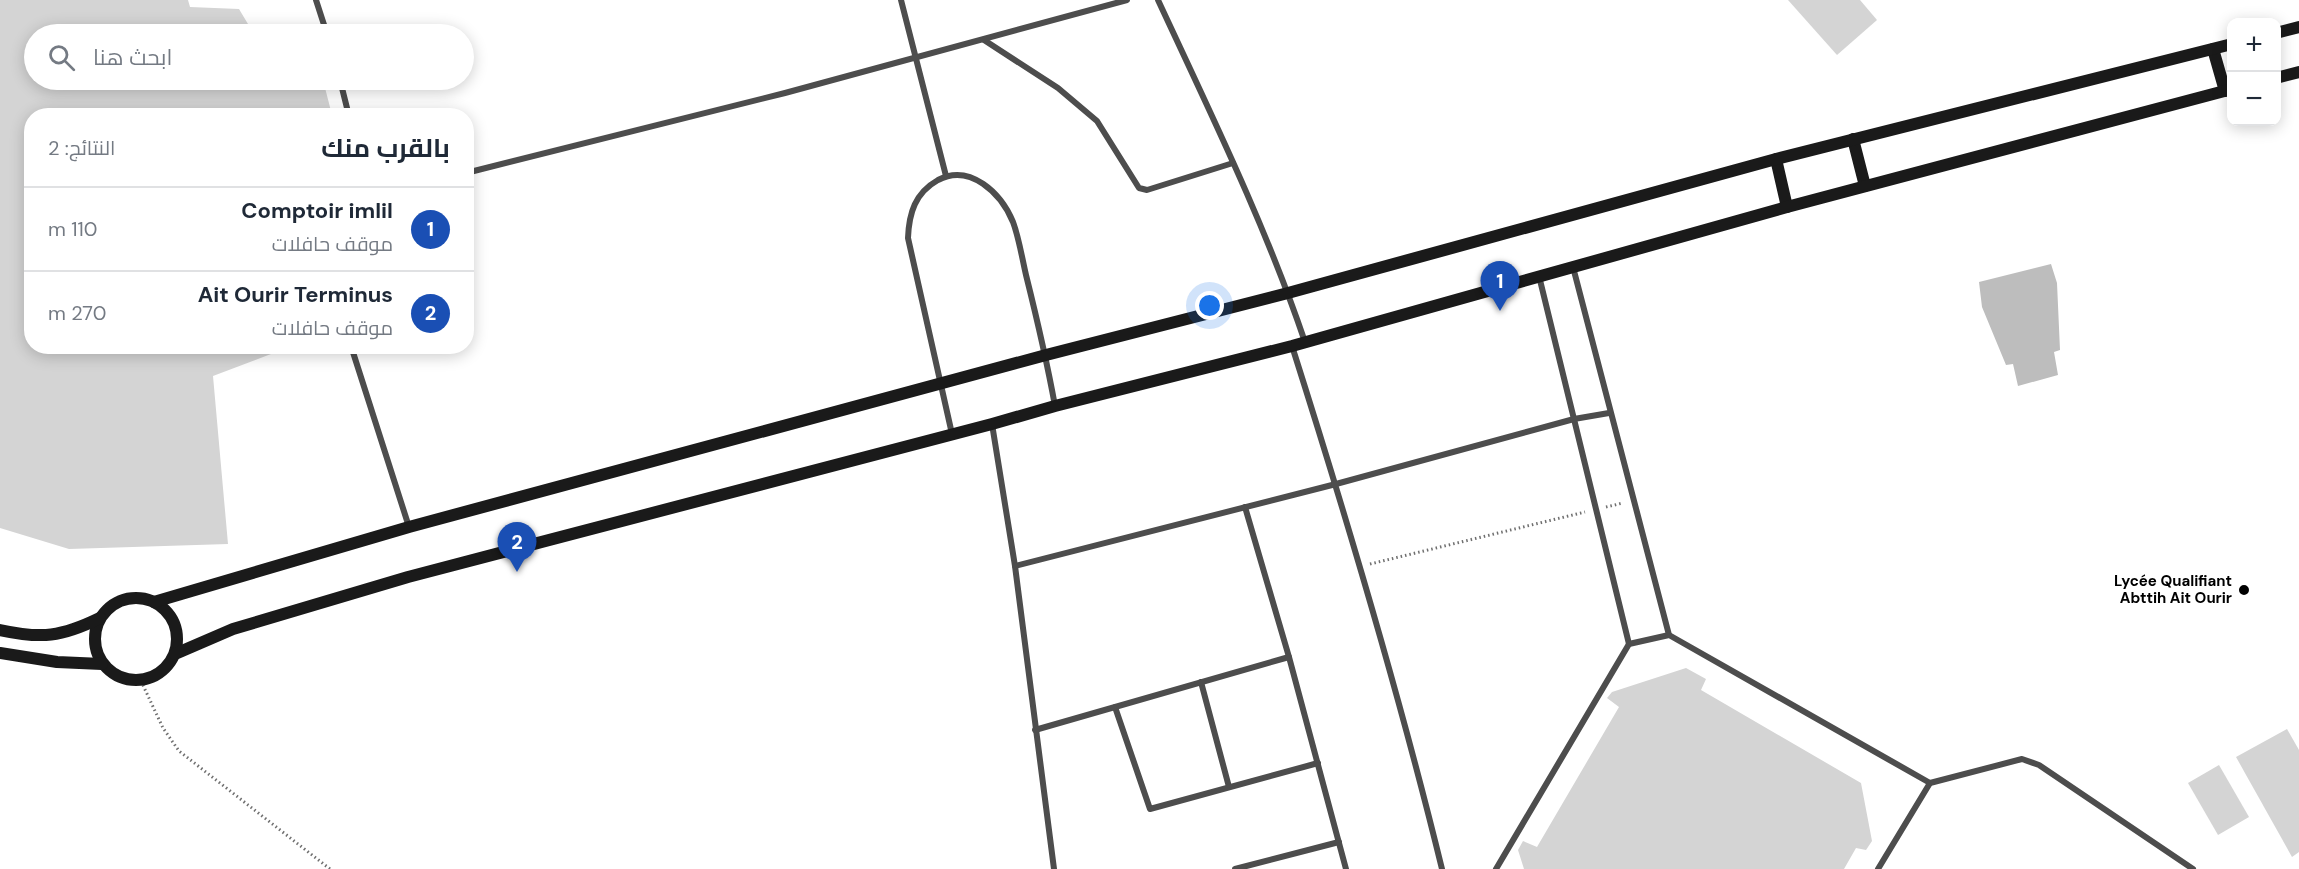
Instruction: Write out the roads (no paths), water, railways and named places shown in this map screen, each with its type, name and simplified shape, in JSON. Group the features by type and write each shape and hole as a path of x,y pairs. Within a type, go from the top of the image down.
{"main road":[{"path":"2281,32 2299,27"},
{"path":"154,602 410,527 943,385 1046,355 1288,293 1776,159 2227,45"},
{"path":"2213,49 2227,87"},
{"path":"2281,77 2299,72"},
{"path":"175,654 233,629 408,577 1055,406 1292,346 1787,207 2227,90"},
{"path":"1853,140 1864,186"},
{"path":"1776,159 1787,207"},
{"path":"140,598 154,602 167,611 175,624 178,639 175,654 168,667 156,676 141,681 126,680 112,674 102,664 95,649 94,633 100,618 110,607 124,599 140,598"},
{"path":"0,630 31,637 50,637 72,631 100,618"},
{"path":"0,653 57,662 102,664"}],"street":[{"path":"316,0 324,24"},
{"path":"901,0 946,176"},
{"path":"474,171 916,59 1127,0"},
{"path":"1158,0 1233,163 1288,293 1305,342"},
{"path":"984,40 1058,88 1097,121 1139,188 1147,190 1233,163"},
{"path":"342,90 347,108"},
{"path":"952,434 943,385 914,273 908,238 909,218 917,199 927,186 946,176 975,178 987,186 1013,222 1046,355 1055,406"},
{"path":"1573,266 1609,413 1669,635"},
{"path":"1496,869 1629,644 1594,510 1539,275"},
{"path":"1292,346 1336,484 1420,782 1442,869"},
{"path":"354,354 410,527"},
{"path":"1015,566 1336,484 1574,419 1609,413"},
{"path":"992,424 1015,566 1054,869"},
{"path":"1245,507 1289,657 1346,869"},
{"path":"1629,644 1669,635 1930,783 2022,759 2039,765 2193,869"},
{"path":"1035,730 1289,657"},
{"path":"1201,682 1229,787"},
{"path":"1115,707 1150,809 1318,763"},
{"path":"1878,869 1930,783"},
{"path":"1235,869 1339,842"}],"place":[{"name":"Comptoir imlil","path":"1500,311"},
{"name":"Ait Ourir Terminus","path":"517,572"},
{"name":"Lycée Qualifiant Abttih Ait Ourir","path":"2244,590"}]}
